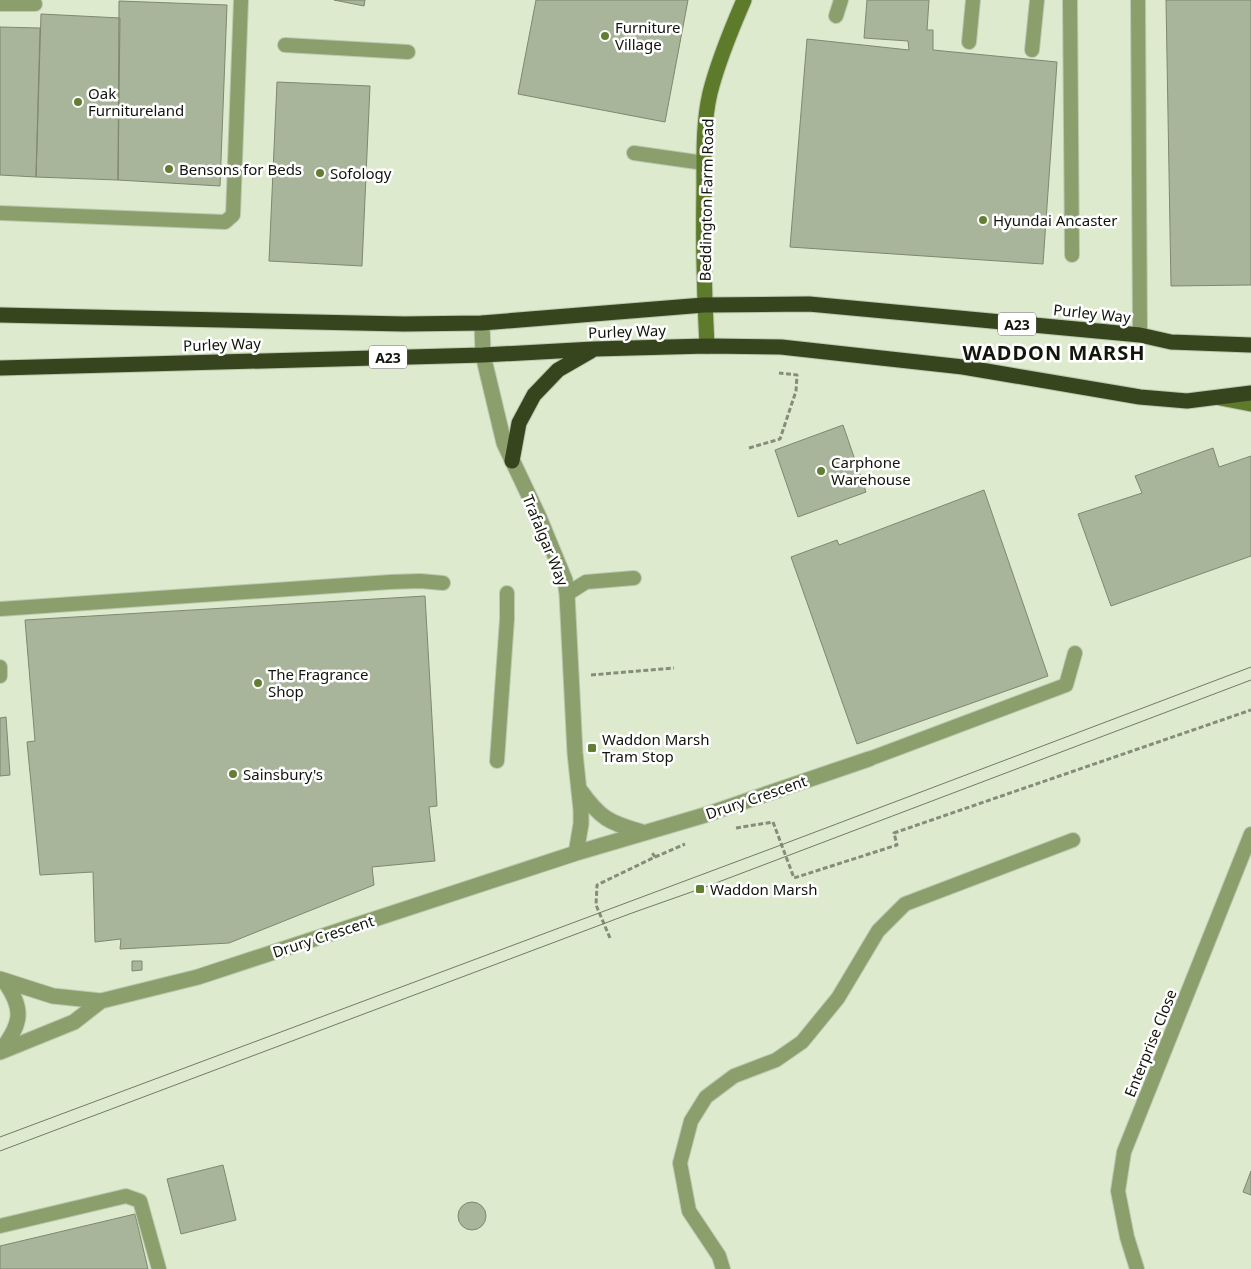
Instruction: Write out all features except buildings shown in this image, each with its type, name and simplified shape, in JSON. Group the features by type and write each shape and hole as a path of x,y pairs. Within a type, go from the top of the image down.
{"highway":[{"name":"Purley Way","path":"0,315 404,324 482,323 704,304 833,306 1140,336 1172,342 1251,345"},
{"name":"Purley Way","path":"0,368 483,355 594,349 707,346 780,347 963,367 1140,397 1187,402 1251,393"},
{"path":"512,461 519,423 534,395 558,370 594,349"}],"street":[{"name":"Beddington Farm Road","path":"707,346 702,244 706,129 710,94 729,35 744,0"},
{"name":"Trafalgar Way","path":"482,323 483,355 504,443 539,517 565,580 581,824 576,853"},
{"path":"1216,398 1251,404"},
{"name":"Drury Crescent","path":"2,980 53,996 101,1002 198,977 576,853 705,815 869,759"},
{"path":"579,788 593,809 604,818 622,827 642,832"},
{"path":"2,980 16,996 19,1017 11,1038 0,1052 74,1022 101,1002"}],"lane":[{"path":"0,212 225,222 230,218 233,214 241,0"},
{"path":"836,16 840,0"},
{"path":"969,42 973,0"},
{"path":"1032,50 1037,0"},
{"path":"1070,0 1072,255"},
{"path":"1138,0 1140,336"},
{"path":"0,4 35,4"},
{"path":"284,45 408,52"},
{"path":"634,153 704,163"},
{"path":"567,594 586,582 634,578"},
{"path":"0,608 390,582 420,581 443,583"},
{"path":"497,762 507,619 506,593"},
{"path":"869,759 1066,685 1075,653"},
{"path":"0,667 0,676"},
{"name":"Enterprise Close","path":"1137,1269 1127,1237 1118,1191 1124,1152 1251,834"},
{"path":"723,1269 719,1256 689,1211 680,1163 691,1121 706,1097 734,1076 776,1060 802,1042 838,998 878,931 905,904 1073,840"},
{"path":"0,1226 126,1196 140,1201 159,1269"}],"path":[{"path":"749,448 780,439 796,391 797,375 779,373"},
{"path":"592,683 590,675 674,668"},
{"path":"730,828 773,822 789,869 794,878 897,844 894,834 1251,710"},
{"path":"610,938 596,905 597,885 655,857 642,832"}],"tram line":[{"path":"0,1137 1251,667"},
{"path":"0,1151 1251,680"}],"place":[{"name":"Furniture Village","path":"605,36"},
{"name":"Oak Furnitureland","path":"78,102"},
{"name":"Bensons for Beds","path":"169,169"},
{"name":"Sofology","path":"320,173"},
{"name":"Hyundai Ancaster","path":"983,220"},
{"name":"Carphone Warehouse","path":"821,471"},
{"name":"The Fragrance Shop","path":"258,683"},
{"name":"Waddon Marsh Tram Stop","path":"592,748"},
{"name":"Sainsbury's","path":"233,774"},
{"name":"Waddon Marsh","path":"700,889"}],"district":[{"name":"WADDON MARSH","path":"1054,352"}]}
